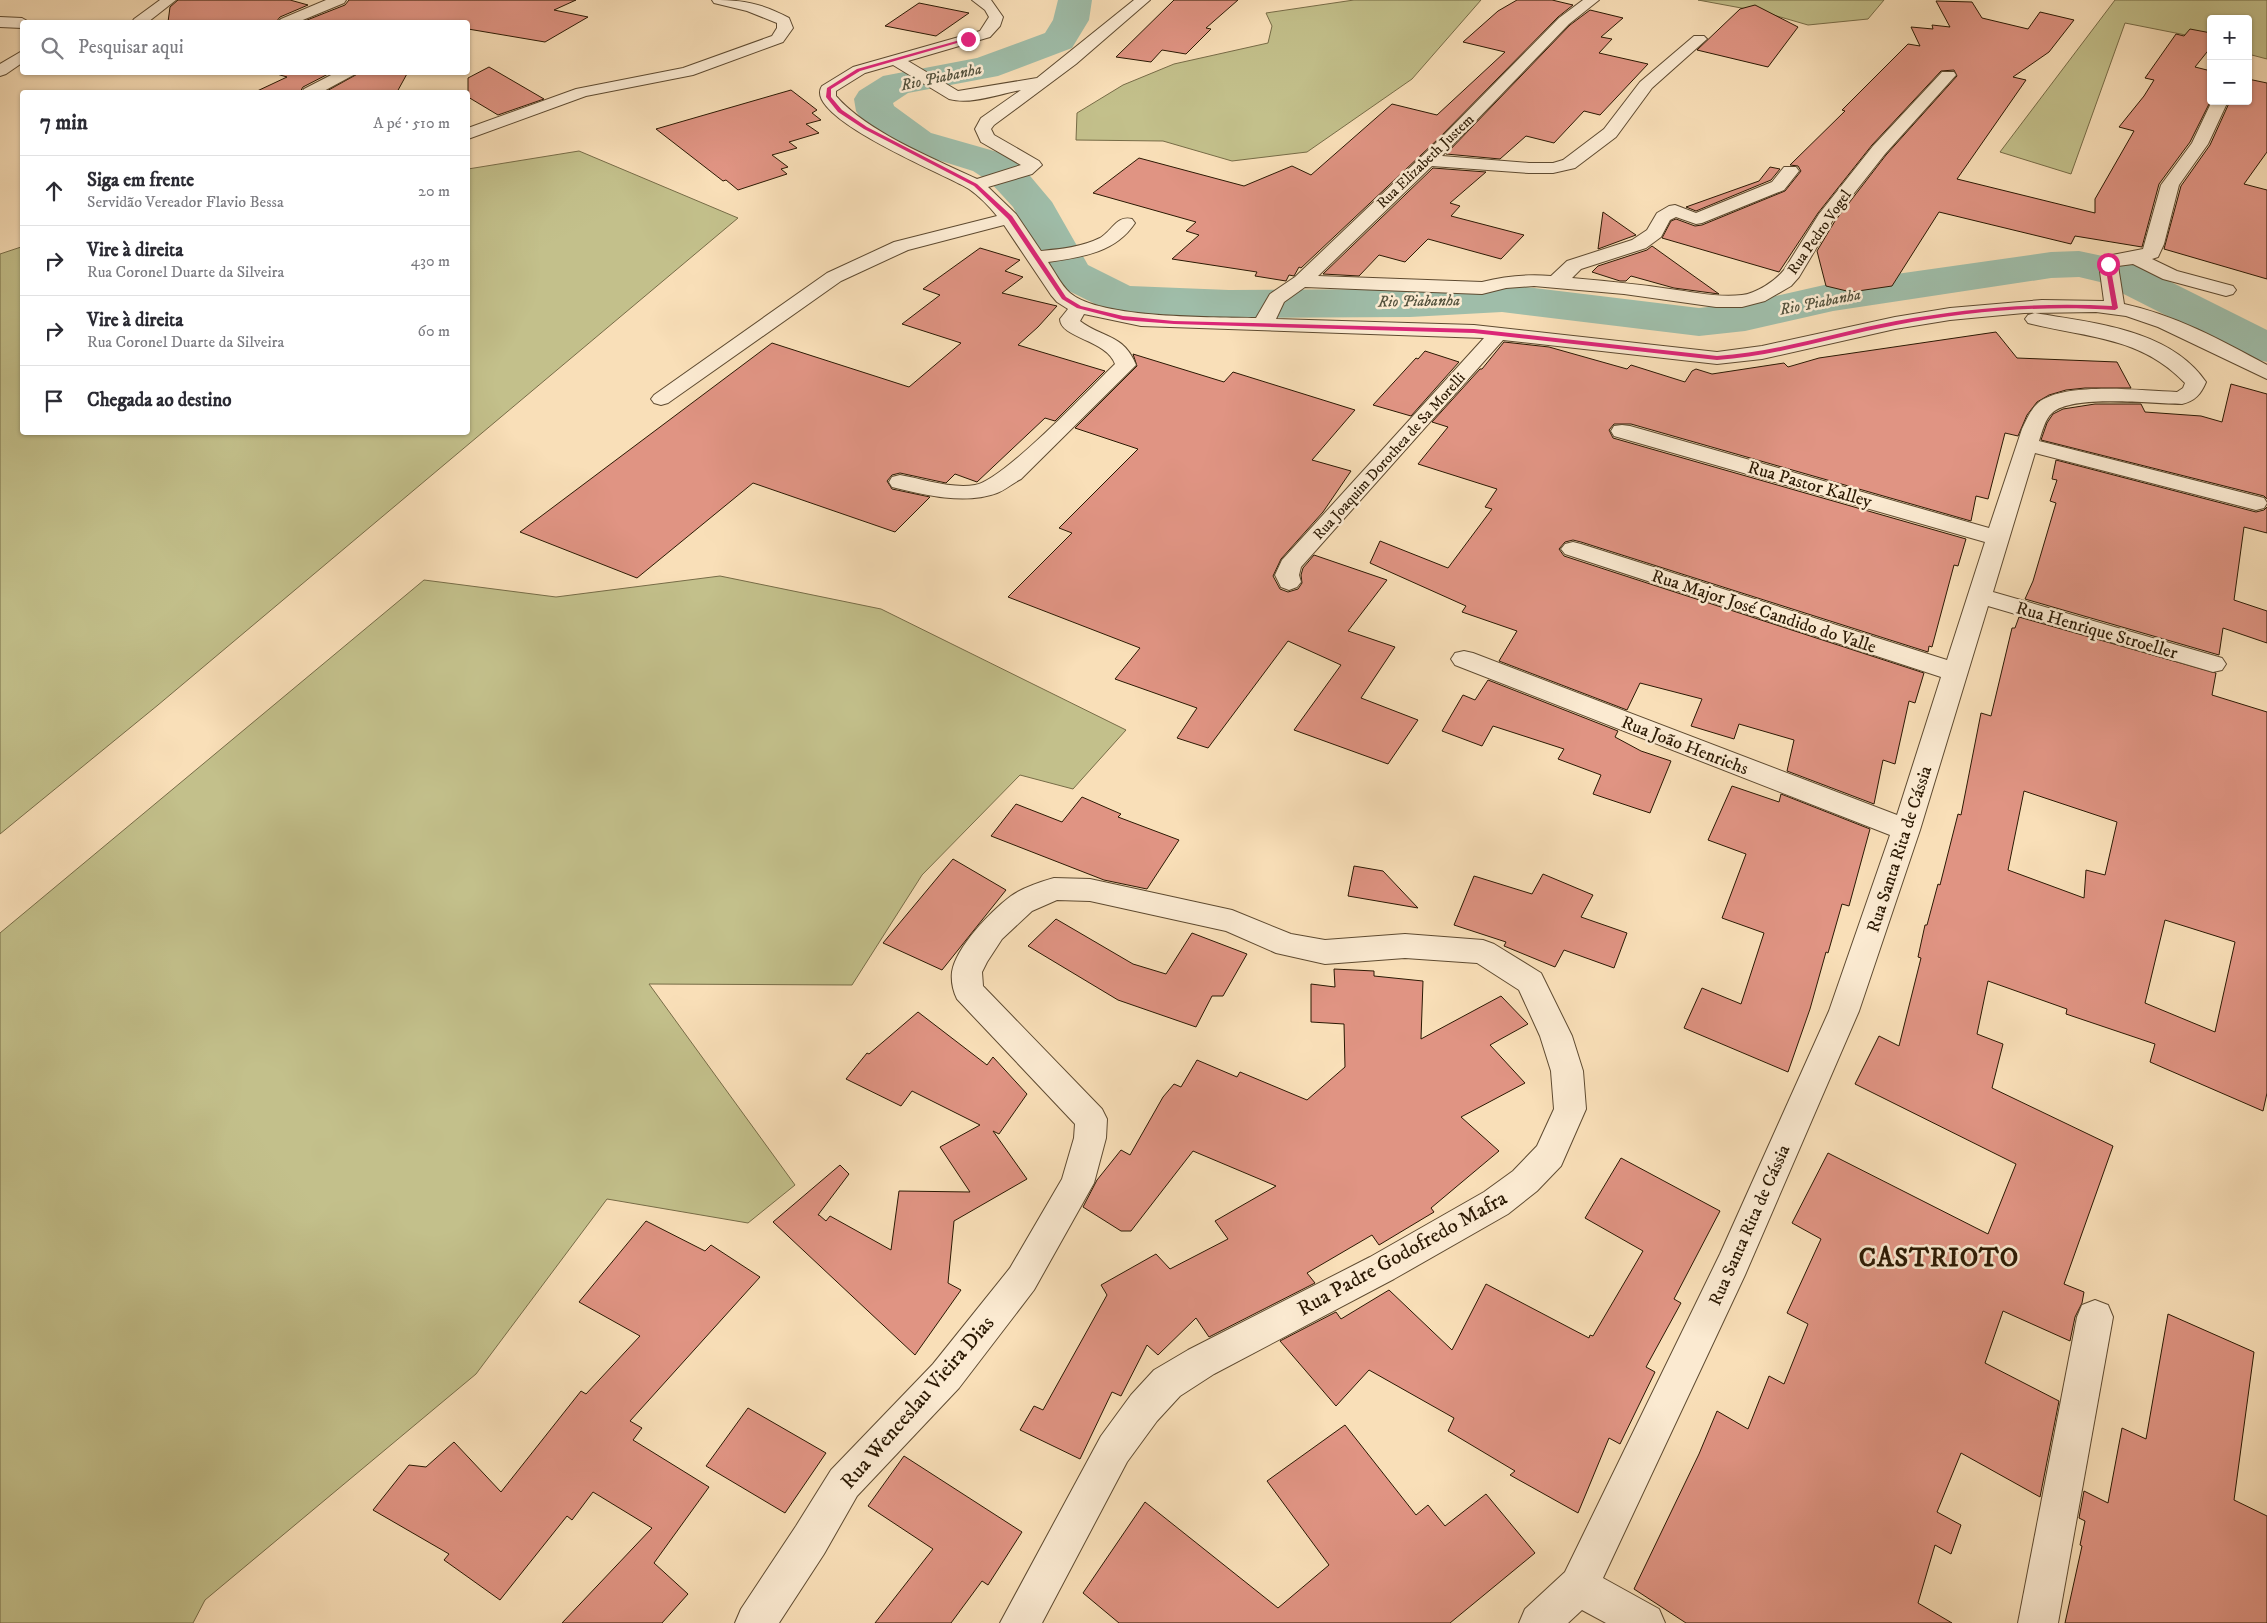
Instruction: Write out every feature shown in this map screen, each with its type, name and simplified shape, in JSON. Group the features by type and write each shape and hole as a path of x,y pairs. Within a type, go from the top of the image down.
{"street":[{"path":"142,20 169,0"},
{"path":"291,20 338,0"},
{"path":"470,133 582,92 687,72 778,39 786,28 784,20 772,14 719,0"},
{"path":"979,0 985,2 993,9 996,17 992,26 984,34 859,70 838,81 828,89 828,97 832,104 866,128 975,185 1010,218 1045,256 1064,298 1079,307 1141,320 1270,311 1477,309 1499,333 1717,358 1750,356 1896,323 1981,311 2071,306 2115,308 2172,325 2267,373"},
{"path":"975,185 994,181 1026,170 1032,166 1032,163 987,138 983,129 992,117 1070,61 1143,0"},
{"name":"Rua Elizabeth Justem","path":"1270,311 1284,290 1302,281 1445,144 1564,21 1592,0"},
{"path":"0,22 20,23"},
{"path":"1427,160 1529,168 1552,168 1569,164 1610,133 1646,85 1699,38"},
{"path":"0,71 20,57"},
{"path":"895,60 955,96 972,95 1044,80"},
{"path":"314,90 345,75"},
{"name":"Rua Pedro Vogel","path":"1302,281 1477,309 1506,282 1534,280 1557,281 1716,301 1742,301 1772,290 1784,282 1792,273 1825,218 1879,150 1948,75"},
{"path":"2115,308 2108,264 2114,260 2136,258 2151,253 2170,185 2200,144 2218,105"},
{"path":"1557,281 1574,265 1638,244 1655,233 1663,217 1675,210 1696,219 1778,186 1790,171"},
{"path":"661,400 834,277 901,246 1010,218"},
{"path":"1045,256 1076,251 1106,243 1120,234 1126,223"},
{"path":"2136,258 2170,276 2226,290"},
{"path":"900,482 951,491 974,492 990,488 1014,474 1126,365 1124,356 1116,347 1070,323 1070,318 1079,307"},
{"name":"Rua Santa Rita de Cássia","path":"1539,1623 1579,1586 1733,1264 1844,1011 1906,830 2027,444 2040,414 2048,406 2062,400 2102,396 2182,398 2192,391 2196,382 2186,369 2172,359 2136,342 2073,325 1981,311"},
{"name":"Rua Joaquim Dorothea de Sa Morelli","path":"1289,582 1287,575 1290,566 1499,333"},
{"name":"Rua Pastor Kalley","path":"1622,431 1997,538"},
{"path":"2027,444 2256,503"},
{"name":"Rua Major José Candido do Valle","path":"1573,549 1955,672"},
{"name":"Rua Henrique Stroeller","path":"1980,596 2213,664"},
{"name":"Rua João Henrichs","path":"1464,659 1906,830"},
{"name":"Rua Wenceslau Vieira Dias","path":"755,1623 810,1540 844,1483 946,1376 1022,1279 1077,1183 1090,1138 1090,1119 968,990 967,972 974,956 992,931 1022,903 1054,889 1090,890 1150,902"},
{"name":"Rua Padre Godofredo Mafra","path":"1020,1623 1114,1449 1144,1408 1168,1383 1201,1362 1382,1268 1496,1203 1525,1181 1549,1156 1570,1109 1567,1071 1556,1036 1530,982 1483,952 1405,946 1325,952 1286,945 1232,921 1150,902"},
{"path":"2038,1623 2096,1317"},
{"path":"1579,1586 1645,1623"}],"shaded area":[{"path":"1354,0 1481,0 1412,79 1307,152 1232,161 1163,141 1076,140 1077,113 1123,85 1174,64 1268,43 1272,26 1266,13"},
{"path":"1698,0 1884,0 1868,19 1808,25 1763,12"},
{"path":"2115,0 2267,0 2267,59 2252,55 2252,15 2207,15 2207,39 2125,23 2071,174 2000,152"},
{"path":"579,151 738,218 158,705 0,834 0,254 20,247 20,435 470,435 470,169"},
{"path":"720,576 881,609 1126,730 1073,789 1020,775 922,875 852,985 649,984 795,1185 748,1223 607,1199 476,1374 205,1600 193,1623 0,1623 0,933 424,580 556,597"}],"building":[{"path":"178,0 290,0 308,5 280,17 278,20 168,20 170,7"},
{"path":"349,0 576,0 554,10 588,17 545,42 470,29 470,20 307,20 345,5"},
{"path":"1174,0 1238,0 1206,28 1211,29 1186,54 1162,50 1151,62 1116,57"},
{"path":"1517,0 1552,0 1573,5 1558,17 1438,139 1301,268 1299,267 1294,276 1289,275 1286,281 1255,276 1257,272 1172,259 1199,235 1186,231 1196,222 1093,193 1139,158 1244,186 1292,166 1311,175 1392,104 1437,115 1505,52 1463,42 1498,11"},
{"path":"1936,1 1972,2 1982,18 2028,29 2040,12 2074,20 2049,52 2013,77 2026,80 1957,179 2095,213 2095,199 2134,131 2119,127 2144,96 2154,80 2145,78 2176,34 2184,36 2190,29 2207,32 2207,52 2195,67 2207,70 2208,105 2190,142 2159,184 2142,247 2075,236 2071,244 1939,212 1892,286 1851,292 1826,286 1817,251 1835,221 1886,155 1957,76 1954,70 1941,71 1872,145 1818,213 1779,272 1662,238 1671,221 1676,219 1695,226 1702,225 1785,191 1801,171 1798,166 1790,165 1845,111 1842,110 1908,44 1920,46 1911,27 1933,29 1932,25 1950,27"},
{"path":"919,3 969,13 936,36 885,26"},
{"path":"1755,5 1798,27 1768,67 1697,50 1740,9"},
{"path":"1590,10 1623,18 1601,37 1612,39 1599,53 1648,64 1600,115 1584,111 1554,143 1526,136 1500,159 1446,154 1570,25"},
{"path":"489,67 544,99 498,115 470,98 468,78"},
{"path":"280,75 326,75 303,87 301,90 259,90 287,77"},
{"path":"356,75 406,75 398,90 329,90"},
{"path":"2252,80 2267,83 2267,152 2244,184 2267,190 2267,279 2164,249 2181,186 2210,145 2228,105 2252,105"},
{"path":"791,90 817,110 812,113 821,120 806,124 819,133 789,142 797,148 772,155 788,167 781,169 787,174 738,190 726,180 723,181 656,129"},
{"path":"1770,167 1780,169 1771,180 1696,211 1686,207 1759,181"},
{"path":"1433,168 1486,172 1450,203 1460,206 1451,216 1524,235 1501,259 1428,239 1405,262 1379,255 1359,276 1323,274"},
{"path":"1603,212 1630,231 1636,235 1598,249"},
{"path":"1652,246 1719,294 1674,288 1631,276 1626,281 1620,281 1592,272 1598,266 1647,250"},
{"path":"980,248 1020,260 1005,271 1023,277 1002,293 1057,306 1018,345 1105,371 1055,421 1045,418 977,482 955,474 946,483 900,473 892,475 887,481 892,489 930,497 895,532 753,483 637,578 520,532 772,343 909,387 961,343 902,324 940,295 923,289"},
{"path":"1996,332 2017,358 2117,362 2131,388 2066,390 2049,395 2037,402 2027,415 2018,436 2005,433 1988,499 1976,496 1971,521 1631,424 1614,424 1609,430 1613,438 1966,539 1958,566 1954,565 1932,647 1929,646 1928,652 1581,542 1573,540 1565,542 1559,549 1564,556 1924,673 1915,703 1909,701 1895,764 1883,760 1874,804 1787,771 1794,740 1739,724 1734,739 1691,726 1702,699 1640,683 1627,710 1499,661 1517,631 1462,612 1466,606 1370,563 1380,541 1448,568 1492,509 1485,507 1497,489 1418,464 1448,427 1432,422 1482,369 1504,342 1549,347 1627,369 1631,365 1685,382 1692,371 1696,369 1712,374 1784,363 1788,367 1819,358"},
{"path":"1425,351 1459,362 1411,416 1373,405 1416,358 1418,359"},
{"path":"1133,354 1224,382 1233,372 1355,410 1312,460 1351,471 1323,512 1281,559 1273,576 1280,589 1288,592 1298,589 1302,583 1301,575 1303,568 1314,555 1387,580 1348,631 1395,647 1361,698 1418,720 1388,764 1294,730 1341,665 1288,641 1208,748 1177,738 1197,708 1115,679 1140,648 1008,597 1072,533 1059,528 1138,449 1075,428 1137,366"},
{"path":"2231,384 2267,394 2267,499 2264,496 2041,440 2047,423 2053,414 2063,409 2095,404 2141,404 2145,412 2201,416 2222,422"},
{"path":"2056,460 2256,512 2267,507 2267,533 2244,527 2234,600 2267,611 2267,643 2223,628 2219,655 2025,599 2033,581 2056,503 2050,501 2057,480 2052,479"},
{"path":"2019,617 2216,673 2212,695 2267,712 2267,1093 2263,1111 2150,1062 2155,1044 2066,1014 2067,1009 1988,981 1977,1034 2003,1044 1992,1088 2113,1146 2064,1284 2084,1292 2082,1303 2075,1317 2070,1341 2003,1311 1985,1363 2059,1401 2040,1497 1961,1453 1937,1512 1961,1525 1951,1554 1935,1545 1918,1603 1952,1623 1686,1623 1634,1589 1699,1454 1717,1411 1748,1429 1769,1376 1784,1384 1808,1324 1787,1313 1821,1239 1792,1223 1828,1153 1988,1234 2016,1164 1855,1084 1879,1036 1899,1046 1921,958 1918,957 1925,925 1927,925 1938,884 1940,885 1958,814 1961,815 1981,713 1991,716 2012,628 2015,628","holes":["2024,791 2117,822 2105,875 2086,870 2084,898 2008,870","2165,920 2235,942 2215,1032 2145,1003"]},
{"path":"1488,680 1618,731 1615,737 1641,751 1671,761 1650,813 1593,794 1601,775 1558,759 1564,749 1493,726 1482,746 1442,731 1463,695 1475,700"},
{"path":"1732,786 1779,802 1781,794 1870,829 1849,906 1842,904 1810,1009 1788,1072 1684,1028 1702,988 1741,1004 1764,933 1722,918 1746,854 1708,840"},
{"path":"1082,797 1121,814 1118,817 1179,840 1147,889 1104,880 991,836 1016,804 1062,822"},
{"path":"953,859 1006,890 942,970 883,943"},
{"path":"1354,866 1383,871 1418,908 1348,896"},
{"path":"1543,874 1593,895 1581,917 1627,933 1614,968 1564,950 1555,967 1504,946 1506,942 1454,925 1474,876 1532,894"},
{"path":"1056,919 1133,964 1166,974 1192,933 1247,954 1223,996 1212,996 1196,1027 1118,1000 1028,946"},
{"path":"1334,969 1374,971 1374,976 1423,981 1421,1039 1501,996 1528,1024 1490,1045 1525,1083 1461,1117 1499,1151 1431,1208 1434,1212 1379,1245 1372,1235 1307,1273 1315,1283 1209,1337 1196,1318 1158,1355 1147,1345 1121,1396 1112,1392 1080,1459 1020,1430 1034,1406 1043,1410 1107,1295 1101,1285 1156,1254 1170,1269 1228,1239 1215,1221 1276,1186 1193,1151 1131,1231 1121,1231 1083,1207 1097,1180 1121,1150 1130,1155 1163,1097 1174,1084 1181,1087 1197,1060 1237,1077 1240,1072 1307,1100 1345,1067 1344,1024 1311,1022 1311,984 1335,987"},
{"path":"918,1012 987,1065 993,1057 1027,1094 999,1134 993,1131 1027,1179 954,1221 948,1283 961,1290 915,1355 773,1222 840,1165 849,1174 818,1215 826,1221 830,1216 891,1250 899,1191 970,1192 940,1147 980,1125 912,1091 901,1106 846,1079 867,1053 869,1054"},
{"path":"1621,1158 1720,1211 1674,1299 1681,1303 1646,1367 1655,1372 1620,1444 1609,1438 1578,1513 1510,1475 1515,1471 1448,1431 1454,1418 1369,1370 1336,1406 1280,1341 1336,1312 1341,1319 1389,1290 1452,1350 1486,1284 1589,1338 1590,1335 1593,1336 1643,1251 1585,1218"},
{"path":"646,1221 705,1251 711,1245 760,1277 630,1421 642,1428 633,1440 709,1487 654,1563 688,1594 662,1623 562,1623 652,1528 593,1492 572,1520 567,1516 500,1600 444,1560 449,1554 373,1510 409,1465 426,1467 454,1442 501,1492 581,1391 586,1394 640,1336 579,1302"},
{"path":"2168,1314 2254,1352 2234,1500 2267,1516 2267,1623 2065,1623 2082,1546 2080,1545 2085,1521 2079,1518 2084,1491 2108,1503 2122,1428 2146,1439"},
{"path":"748,1408 826,1453 785,1513 706,1466"},
{"path":"1345,1425 1416,1515 1428,1505 1445,1526 1486,1494 1535,1553 1450,1623 1119,1623 1083,1593 1145,1502 1278,1608 1329,1565 1267,1481"},
{"path":"904,1456 1022,1532 988,1585 982,1581 951,1623 875,1623 933,1549 868,1506"}],"waterway":[{"name":"Rio Piabanha","path":"1075,0 1071,20 1059,40 985,68 896,84 873,99 875,111 917,141 987,162 1005,173 1031,202 1071,274 1121,299 1229,304 1410,303 1502,298 1699,322 1745,317 1833,297 2051,265 2079,264 2115,272 2267,348"}],"district":[{"name":"CASTRIOTO","path":"1939,1257"}],"route":[{"path":"968,39 859,70 838,81 828,89 828,97 832,104 840,111 866,128 975,185 986,193 1010,218 1064,298 1079,307 1123,318 1174,322 1474,331 1717,358 1750,356 1896,323 1981,311 2071,306 2115,308 2108,264"}]}
